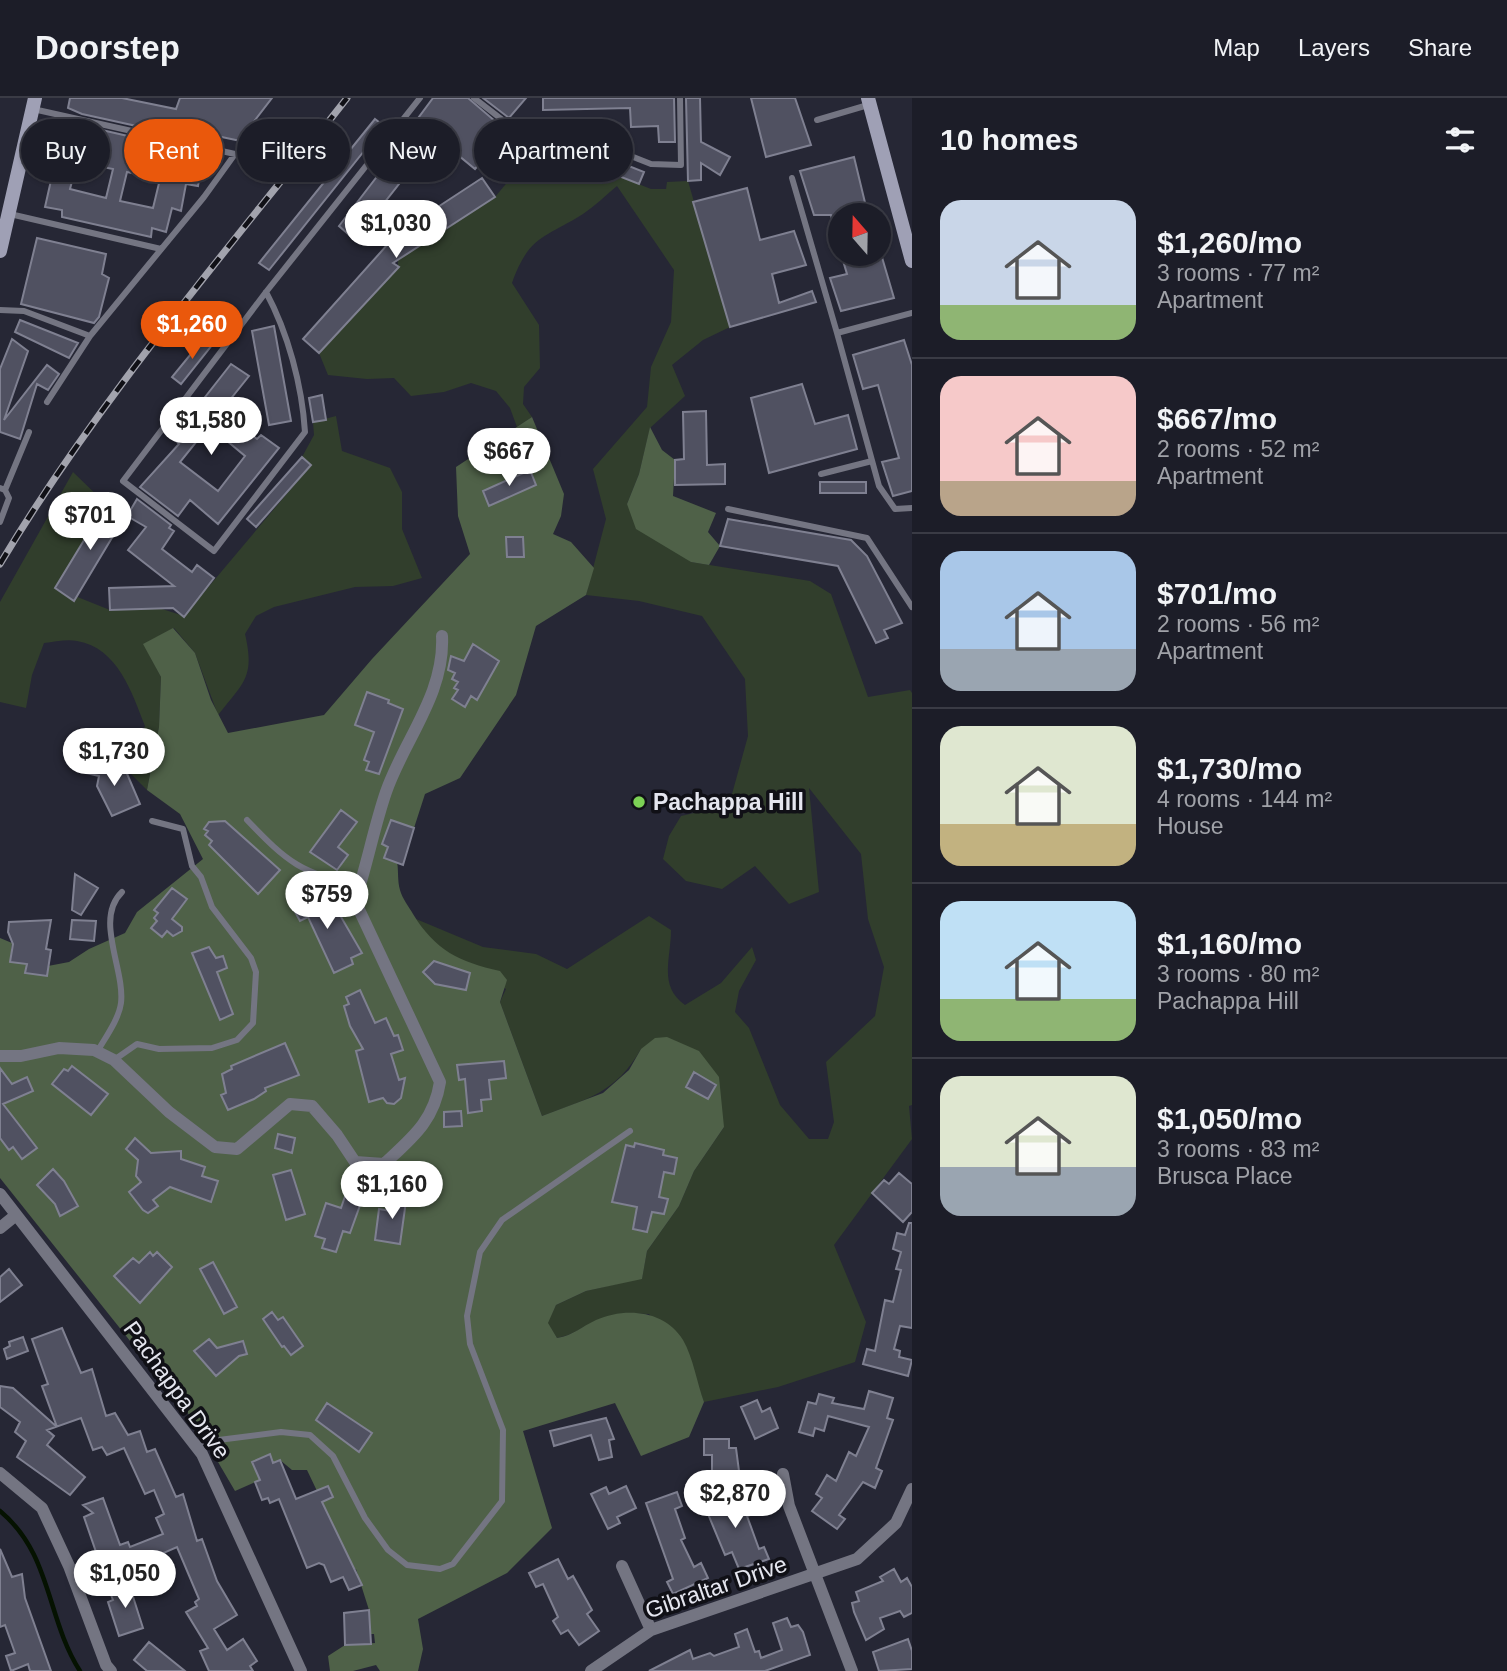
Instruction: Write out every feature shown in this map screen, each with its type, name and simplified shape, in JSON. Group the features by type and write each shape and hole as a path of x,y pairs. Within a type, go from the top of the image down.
{"street":[{"path":"869,102 912,261"},
{"path":"0,251 34,103"},
{"path":"0,1056 21,1056 59,1048 97,1052 114,1060 169,1112 215,1147 237,1149 290,1104 312,1106 337,1135 355,1162 384,1164 410,1140 436,1106 440,1082 355,901 386,792 437,684 443,656 442,636"},
{"name":"Pachappa Drive","path":"0,1194 195,1443 212,1472 300,1671"},
{"path":"0,1228 16,1215"},
{"path":"0,1473 42,1508 69,1566 106,1665 111,1671"},
{"path":"783,1474 789,1506 852,1671"},
{"name":"Gibraltar Drive","path":"591,1671 651,1630 857,1559 896,1523 912,1489"},
{"path":"622,1566 651,1630"}],"lane":[{"path":"266,292 282,321 304,413 305,432 214,551 123,481 266,292 420,98"},
{"path":"474,98 518,132 575,134 651,164 681,166 680,98"},
{"path":"817,120 869,102"},
{"path":"34,103 235,154 90,336 47,402"},
{"path":"792,178 879,486 889,504 899,510 912,509"},
{"path":"10,214 161,249"},
{"path":"0,310 24,311 90,336"},
{"path":"837,333 912,313"},
{"path":"0,522 9,498 3,489 29,432"},
{"path":"821,474 872,461"},
{"path":"727,509 867,538 912,607"},
{"path":"247,820 287,861 315,874 360,887"},
{"path":"114,1060 137,1044 159,1049 212,1048 237,1040 253,1023 256,972 251,958 212,907 201,877 192,866 183,829 152,821"},
{"path":"97,1052 121,1008 111,906 122,892"},
{"path":"195,1443 281,1432 310,1435 333,1456 365,1518 388,1550 407,1565 440,1569 453,1564 502,1502 503,1430 470,1344 467,1316 480,1252 502,1220 629,1131"}],"green space":[{"path":"688,181 730,327 703,340 672,365 685,396 650,428 639,474 627,504 691,562 810,581 831,594 868,697 910,690 912,693 912,1105 909,1106 912,1139 834,1245 866,1322 855,1362 778,1387 704,1402 694,1377 649,1314 611,1316 557,1338 547,1323 556,1305 586,1291 642,1278 647,1251 679,1206 694,1171 724,1127 641,1049 611,1085 587,1099 542,1116 500,1002 506,989 431,942 416,919 483,947 536,954 567,969 649,916 671,930 669,981 677,998 685,1005 721,983 752,947 756,960 739,991 735,1012 749,1028 780,1105 809,1139 828,1139 834,1122 826,1062 875,1016 884,967 868,919 861,854 809,788 819,892 789,904 755,866 722,889 686,881 663,859 669,836 681,816 729,805 748,736 745,679 702,616 639,601 586,595 606,519 593,469 647,407 651,367 671,322 674,270 617,186 587,211 540,239 518,267 512,283 539,325 540,368 524,387 523,404 532,417 517,427 510,408 496,391 471,383 444,392 411,396 394,378 367,379 328,375 319,353 398,267 398,260 495,197 508,182 633,182 651,189 666,189 667,182"},
{"path":"336,416 342,451 390,468 402,492 402,529 422,578 393,586 355,587 274,607 256,616 245,634 249,660 245,678 218,715 195,653 174,628 144,644 161,677 159,727 147,790 126,769 145,726 135,700 113,662 91,645 73,640 44,643 32,675 26,708 0,702 0,602 73,472 106,504 55,588 110,610 159,608 184,616 311,465 302,457 314,435 313,422"},
{"path":"532,417 564,494 561,516 553,534 571,542 594,568 586,595 536,626 516,695 460,778 425,794 414,828 391,820 382,844 393,852 402,896 430,937 449,953 500,971 507,980 500,1002 542,1116 603,1093 629,1070 641,1049 655,1038 667,1037 699,1051 719,1077 724,1127 694,1171 679,1206 647,1251 642,1279 586,1291 556,1305 548,1323 557,1338 573,1333 596,1320 619,1313 644,1314 666,1322 683,1340 704,1402 689,1437 641,1456 615,1403 523,1431 552,1528 507,1573 418,1619 423,1649 418,1671 380,1671 376,1665 353,1671 330,1671 328,1656 345,1645 375,1643 374,1634 370,1634 369,1610 356,1569 346,1573 322,1502 333,1497 328,1486 317,1491 307,1470 292,1470 280,1460 273,1463 269,1454 252,1462 260,1480 235,1491 194,1421 0,1178 0,938 12,943 10,962 27,964 26,973 46,976 48,966 69,962 89,949 125,933 137,912 203,859 180,814 147,790 159,727 161,677 143,644 173,628 195,653 211,700 228,733 324,715 470,554 458,516 456,467"},
{"path":"650,427 662,450 675,460 673,496 716,513 708,532 720,546 709,565 691,562 636,529 627,504 639,474"}],"building":[{"path":"70,98 122,98 176,109 180,98 272,98 256,119 237,119 237,140 223,137 223,119 124,119 124,123 82,114 68,108"},
{"path":"433,98 468,98 493,119 474,119 474,168 460,157 460,119 417,119"},
{"path":"483,98 526,98 509,118"},
{"path":"543,98 674,98 675,142 659,142 658,126 633,127 630,108 543,110"},
{"path":"686,98 700,98 701,142 730,157 720,175 701,163 701,180 688,181"},
{"path":"751,98 795,98 811,145 766,157"},
{"path":"110,132 124,135 125,182 120,201 153,208 159,182 199,182 198,186 186,184 181,211 172,208 166,232 152,228 151,237 62,217 62,210 45,207 51,182 72,182 70,189 106,198 113,169 110,168"},
{"path":"364,133 364,151 350,169 350,150"},
{"path":"854,157 865,203 828,203 828,215 814,215 800,171"},
{"path":"633,168 644,172 639,184 633,182"},
{"path":"324,182 339,182 269,270 259,263"},
{"path":"373,182 401,182 355,240 339,226"},
{"path":"476,182 485,182 495,197 393,263 399,267 319,353 303,339 388,244 386,241"},
{"path":"747,188 760,240 794,231 806,265 772,274 779,303 812,291 816,302 730,327 693,202"},
{"path":"37,238 106,254 102,274 109,278 99,317 94,323 21,304"},
{"path":"845,266 885,266 894,298 841,311 830,278 847,274"},
{"path":"20,320 78,343 69,358 15,332"},
{"path":"274,326 291,421 269,425 252,331"},
{"path":"204,338 212,345 181,384 172,377"},
{"path":"12,339 28,351 4,420 47,365 59,374 48,390 37,384 20,439 0,432 0,369"},
{"path":"904,340 912,365 912,491 893,496 882,462 899,458 878,385 863,389 853,355"},
{"path":"231,364 249,376 221,411 257,439 261,435 279,448 218,524 190,500 178,516 140,487 179,444 173,438","holes":["209,426 245,456 218,491 180,462"]},
{"path":"802,384 815,424 848,415 857,449 769,473 751,398"},
{"path":"322,395 326,420 313,422 309,398"},
{"path":"706,411 707,465 725,464 725,484 675,485 675,460 684,459 683,412"},
{"path":"302,457 311,465 256,527 247,519"},
{"path":"530,470 536,485 489,506 483,491"},
{"path":"820,482 866,482 866,493 820,493"},
{"path":"137,499 171,525 169,528 174,531 162,549 192,572 197,565 214,578 184,617 173,608 110,610 109,588 174,586 128,550 146,527 127,516"},
{"path":"106,504 125,516 74,601 55,588"},
{"path":"728,519 851,540 867,556 902,623 884,630 888,638 876,643 838,566 720,546"},
{"path":"506,537 523,537 524,557 507,557"},
{"path":"473,644 499,661 477,700 471,696 465,707 452,699 458,690 454,688 458,682 452,679 455,673 448,670 451,656 464,661"},
{"path":"367,692 389,700 388,703 403,709 379,774 366,770 369,762 364,760 374,732 355,725"},
{"path":"89,762 125,769 140,804 112,816 97,786 99,776 86,773"},
{"path":"341,810 357,822 338,847 348,855 337,870 310,852"},
{"path":"391,820 414,828 403,865 384,858 388,847 382,844"},
{"path":"225,821 280,870 258,894 209,845 212,841 205,835 208,831 204,829 209,822"},
{"path":"75,874 98,888 81,915 72,910"},
{"path":"172,888 187,899 172,919 182,927 182,931 173,936 167,931 162,937 151,928 157,921 154,918 158,913 154,910"},
{"path":"305,888 324,917 337,910 362,953 351,958 353,964 334,973 308,917 300,921 287,897"},
{"path":"51,920 46,949 51,950 47,976 25,973 27,964 10,962 13,944 8,932 9,922"},
{"path":"72,920 96,921 94,941 70,939"},
{"path":"209,947 216,958 223,956 227,968 217,972 233,1014 220,1020 192,953"},
{"path":"434,961 470,973 466,990 435,984 423,972"},
{"path":"360,990 375,1023 386,1018 394,1036 398,1035 403,1050 391,1054 399,1080 405,1078 401,1098 394,1104 387,1103 383,1098 369,1102 356,1051 363,1049 350,1026 344,1006 349,1004 346,997"},
{"path":"285,1043 299,1075 265,1088 266,1091 254,1099 228,1110 221,1095 226,1093 222,1074 232,1069 231,1066"},
{"path":"504,1061 506,1078 489,1080 491,1099 481,1100 482,1111 468,1113 465,1079 459,1080 457,1065"},
{"path":"72,1066 108,1094 91,1115 52,1084 64,1069 68,1071"},
{"path":"0,1068 12,1084 27,1077 33,1091 3,1104 37,1148 22,1159 13,1147 9,1150 0,1138"},
{"path":"694,1072 716,1085 708,1099 686,1087"},
{"path":"461,1111 462,1126 444,1127 444,1112"},
{"path":"278,1134 295,1138 292,1153 275,1148"},
{"path":"135,1138 151,1153 181,1151 181,1159 205,1167 202,1176 218,1181 211,1202 170,1187 153,1200 158,1206 148,1213 143,1210 129,1192 141,1182 136,1176 138,1160 126,1149"},
{"path":"635,1143 664,1150 663,1155 677,1158 674,1174 664,1172 659,1197 668,1199 664,1214 652,1212 647,1232 633,1229 637,1207 612,1202 626,1145 634,1147"},
{"path":"53,1169 64,1181 78,1206 60,1216 55,1204 37,1185"},
{"path":"291,1170 305,1214 286,1220 273,1175"},
{"path":"899,1173 912,1184 912,1212 903,1222 872,1193 884,1180 889,1184"},
{"path":"350,1182 367,1186 350,1233 343,1231 336,1252 322,1248 325,1239 315,1236 326,1203 341,1208"},
{"path":"394,1193 407,1194 400,1244 375,1240 379,1209 391,1211"},
{"path":"909,1223 912,1223 912,1328 900,1326 894,1349 900,1351 899,1357 912,1360 908,1376 863,1364 867,1349 875,1351 885,1300 893,1302 901,1270 896,1269 901,1252 893,1249 897,1233 905,1235"},
{"path":"150,1252 153,1256 157,1252 172,1267 140,1303 114,1276 133,1258 139,1263"},
{"path":"213,1262 237,1307 224,1314 200,1269"},
{"path":"9,1269 22,1285 0,1302 0,1277"},
{"path":"272,1312 278,1320 283,1317 303,1346 291,1355 282,1347 263,1319"},
{"path":"62,1328 81,1373 92,1369 106,1416 115,1413 128,1435 140,1431 147,1452 155,1449 176,1497 183,1494 197,1541 202,1539 217,1581 237,1615 214,1629 227,1650 243,1639 257,1661 250,1666 253,1671 209,1671 200,1651 208,1648 186,1612 197,1606 195,1602 199,1599 177,1547 136,1565 139,1577 119,1583 113,1566 96,1569 91,1553 96,1552 84,1517 93,1513 83,1505 103,1498 120,1545 128,1542 130,1547 163,1534 156,1518 164,1514 154,1490 145,1494 124,1448 107,1455 102,1447 93,1450 81,1418 57,1427 42,1386 48,1384 32,1339"},
{"path":"23,1337 28,1351 7,1359 4,1349 10,1346 9,1342"},
{"path":"209,1339 217,1348 243,1341 247,1354 239,1356 216,1376 194,1351"},
{"path":"0,1386 13,1388 57,1427 47,1430 54,1436 47,1445 85,1477 70,1495 17,1457 26,1441 15,1432 20,1422 0,1407"},
{"path":"869,1391 893,1398 887,1418 893,1420 876,1468 882,1471 875,1488 863,1482 839,1515 845,1519 837,1529 812,1511 822,1498 816,1494 827,1475 836,1481 849,1452 856,1456 869,1427 828,1416 824,1431 815,1428 813,1436 799,1432 808,1402 816,1404 819,1394 834,1398 832,1403 864,1409"},
{"path":"757,1400 762,1412 770,1408 778,1428 755,1439 741,1407"},
{"path":"327,1403 372,1433 359,1452 316,1420"},
{"path":"606,1418 614,1439 609,1440 612,1457 599,1460 591,1435 554,1446 550,1431"},
{"path":"704,1439 729,1439 729,1448 736,1448 739,1471 712,1473 712,1455 704,1455"},
{"path":"270,1454 273,1463 280,1460 296,1499 328,1486 333,1497 322,1502 362,1585 349,1590 343,1577 331,1582 324,1565 319,1563 307,1568 279,1499 270,1503 268,1498 262,1500 255,1482 260,1480 252,1462"},
{"path":"626,1486 636,1508 617,1517 620,1523 608,1529 591,1494 606,1487 609,1494"},
{"path":"725,1489 729,1499 734,1497 738,1503 745,1500 750,1515 747,1516 759,1549 764,1547 769,1559 739,1569 732,1552 725,1555 708,1514 715,1512 708,1495"},
{"path":"677,1492 682,1506 675,1509 685,1538 681,1540 694,1567 701,1563 708,1578 673,1594 667,1582 673,1579 646,1503"},
{"path":"0,1549 12,1577 22,1574 25,1598 51,1671 30,1671 28,1664 11,1671 6,1656 15,1653 5,1625 0,1627"},
{"path":"558,1559 568,1579 573,1576 592,1610 587,1614 599,1631 579,1645 568,1630 561,1634 553,1621 558,1617 543,1584 536,1587 529,1573"},
{"path":"894,1569 901,1582 907,1578 912,1587 912,1613 904,1617 900,1611 880,1618 884,1629 866,1640 852,1603 859,1601 856,1592 883,1581 880,1577"},
{"path":"129,1584 143,1628 119,1636 108,1602 113,1600 109,1590"},
{"path":"369,1610 371,1644 345,1645 344,1613"},
{"path":"787,1618 791,1627 798,1625 803,1632 810,1655 765,1671 649,1671 690,1650 693,1659 710,1653 714,1656 739,1647 735,1634 747,1629 755,1652 759,1651 761,1658 782,1650 773,1623"},
{"path":"908,1639 912,1651 912,1669 879,1671 873,1652"},
{"path":"149,1642 185,1671 147,1671 134,1660"}],"waterway":[{"path":"0,1511 17,1528 30,1547 47,1587 60,1630 80,1671"}],"railway":[{"path":"0,564 38,503 122,384 347,98"}],"place":[{"name":"Pachappa Hill","path":"639,802"}]}
